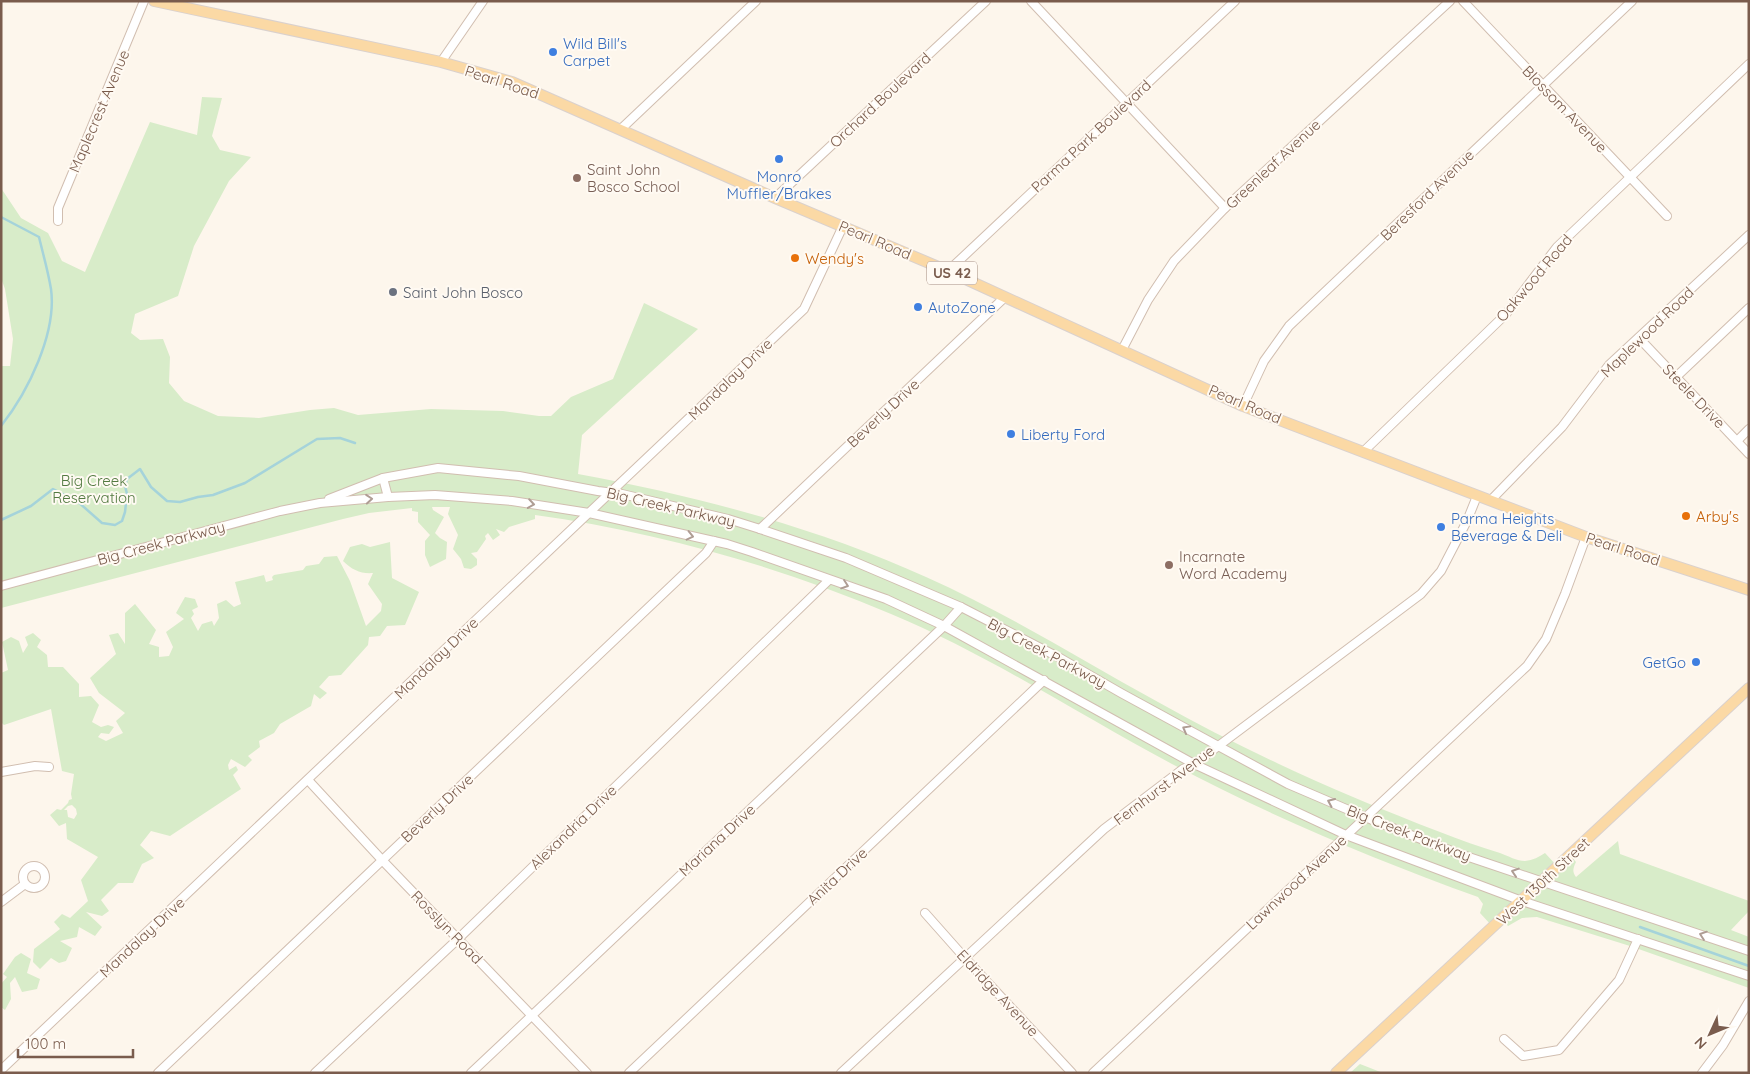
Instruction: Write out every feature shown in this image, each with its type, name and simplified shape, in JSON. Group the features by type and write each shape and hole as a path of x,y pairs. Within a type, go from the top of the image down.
{"main road":[{"name":"Pearl Road","path":"154,1 441,62 512,82 775,198 948,271 1243,406 1586,537 1749,590"},
{"name":"West 130th Street","path":"1336,1073 1749,688"}],"street":[{"name":"Maplecrest Avenue","path":"58,221 58,208 144,1"},
{"path":"441,62 483,1"},
{"path":"621,129 756,1"},
{"name":"Orchard Boulevard","path":"775,198 986,1"},
{"path":"1031,1 1225,208"},
{"name":"Parma Park Boulevard","path":"948,271 1234,1"},
{"name":"Greenleaf Avenue","path":"1122,350 1148,300 1174,261 1225,208 1450,1"},
{"name":"Blossom Avenue","path":"1463,1 1666,216"},
{"name":"Beresford Avenue","path":"1243,406 1264,361 1289,326 1632,1"},
{"name":"Oakwood Road","path":"1364,451 1506,314 1557,247 1749,64"},
{"name":"Mandalay Drive","path":"1,1070 804,308 843,226"},
{"name":"Maplewood Road","path":"1491,500 1562,428 1609,365 1749,235"},
{"name":"Beverly Drive","path":"760,529 1005,297"},
{"path":"1676,377 1749,308"},
{"name":"Steele Drive","path":"1639,338 1749,454"},
{"path":"1737,441 1749,430"},
{"name":"Big Creek Parkway","path":"320,503 383,478 438,468 519,476 622,494 760,529 846,558 961,607 1060,658 1288,784 1365,817 1454,852 1749,951"},
{"path":"383,478 388,496"},
{"name":"Big Creek Parkway","path":"1,586 273,513 320,503 388,496 435,495 512,501 589,513 714,541 752,552 886,599 944,626 1194,764 1346,835 1522,900 1749,976"},
{"name":"Fernhurst Avenue","path":"841,1073 1104,829 1421,594 1441,571 1468,521 1477,496"},
{"name":"Lawnwood Avenue","path":"1093,1073 1527,666 1546,639 1586,537"},
{"name":"Beverly Drive","path":"158,1073 708,552 714,541"},
{"name":"Alexandria Drive","path":"315,1073 458,938 829,580"},
{"name":"Mariana Drive","path":"471,1073 944,626 961,607"},
{"name":"Anita Drive","path":"629,1073 1044,680"},
{"path":"1,772 35,766 49,767"},
{"name":"Rosslyn Road","path":"308,780 382,860 587,1073"},
{"path":"1,902 25,884"},
{"name":"Eldridge Avenue","path":"925,913 1072,1073"},
{"path":"1504,1039 1523,1056 1559,1050 1619,980 1638,939"},
{"path":"1702,1073 1723,1045 1749,1001"}],"green space":[{"name":"Big Creek Reservation","path":"202,97 222,98 212,136 220,150 251,157 229,181 194,246 178,296 135,314 131,333 140,340 163,339 170,357 169,383 184,401 218,416 259,418 334,408 358,415 431,409 503,411 551,416 571,397 613,379 644,303 698,329 582,435 578,474 667,492 755,515 842,543 884,559 986,606 1192,721 1262,756 1368,803 1470,843 1522,861 1533,859 1545,853 1557,866 1569,854 1576,862 1573,870 1576,877 1618,841 1620,854 1749,901 1749,911 1731,930 1749,937 1749,988 1630,946 1537,917 1522,918 1508,926 1501,918 1492,926 1480,913 1483,904 1478,897 1361,852 1246,801 1172,764 998,666 927,630 848,597 761,566 671,541 626,531 535,515 535,519 509,527 504,532 496,529 500,535 493,540 488,533 477,552 471,553 477,559 477,565 471,569 464,568 461,559 453,549 458,535 448,514 450,507 432,507 433,510 444,517 435,533 447,542 446,559 430,567 425,555 425,541 430,535 418,522 418,512 412,511 412,508 369,513 1,608 1,366 10,366 13,339 5,289 1,278 1,188 21,218 48,233 62,261 85,272 150,122 197,135"},
{"path":"390,542 392,578 419,592 405,625 387,626 380,636 369,637 368,645 341,675 329,676 319,687 327,693 320,699 314,694 311,706 280,724 274,733 259,741 260,747 248,756 252,760 245,767 231,759 228,765 229,770 236,766 238,770 233,775 241,789 170,836 151,831 140,845 154,858 142,864 133,883 118,883 101,900 109,911 102,916 86,912 102,927 95,936 79,927 77,937 60,941 72,948 66,961 59,963 51,958 40,969 33,962 34,949 60,929 54,922 62,914 70,918 88,901 81,880 98,857 67,839 66,823 59,826 50,815 57,809 61,810 72,799 74,774 62,771 51,709 4,725 1,722 1,673 8,670 2,642 11,637 19,641 23,653 28,645 25,637 33,633 41,640 37,647 47,655 48,667 63,667 79,684 79,697 91,696 99,705 92,722 101,727 108,725 114,727 109,734 101,733 98,737 106,741 123,733 116,721 125,713 99,693 90,678 116,654 109,635 118,633 125,644 125,613 135,604 156,630 149,644 159,647 159,657 169,656 173,647 166,632 184,619 176,613 185,597 195,599 198,607 192,610 194,614 191,618 198,631 202,624 212,621 214,626 219,618 217,604 226,600 234,607 241,604 235,582 264,575 266,582 273,580 272,577 274,575 303,570 306,566 319,564 324,557 337,556 350,581 366,626 381,611 382,604 368,584 373,573 357,571 343,561 350,547 362,544 370,547","holes":["72,805 76,809 77,814 74,819 68,817 67,810 64,810"]},
{"path":"21,953 31,959 27,973 40,979 37,989 22,992 15,977 10,983 11,999 5,1010 1,1007 1,984 7,977 3,974 15,957"},
{"path":"1360,1064 1383,1073 1350,1073"}],"waterway":[{"path":"1,217 39,237 50,282 52,306 50,324 38,361 21,396 1,426"},
{"path":"1,520 31,506 53,489 77,501 102,523 115,525 122,521 125,512 127,494 125,486 127,479 140,469 151,487 167,501 180,502 213,495 245,483 317,439 340,438 355,443"},
{"path":"1640,927 1749,966"}],"place":[{"name":"Wild Bill's Carpet","path":"553,52"},
{"name":"Monro Muffler/Brakes","path":"779,159"},
{"name":"Saint John Bosco School","path":"577,178"},
{"name":"Wendy's","path":"795,258"},
{"name":"Saint John Bosco","path":"393,292"},
{"name":"AutoZone","path":"918,307"},
{"name":"Liberty Ford","path":"1011,434"},
{"name":"Arby's","path":"1686,516"},
{"name":"Parma Heights Beverage & Deli","path":"1441,527"},
{"name":"Incarnate Word Academy","path":"1169,565"},
{"name":"GetGo","path":"1696,662"}]}
